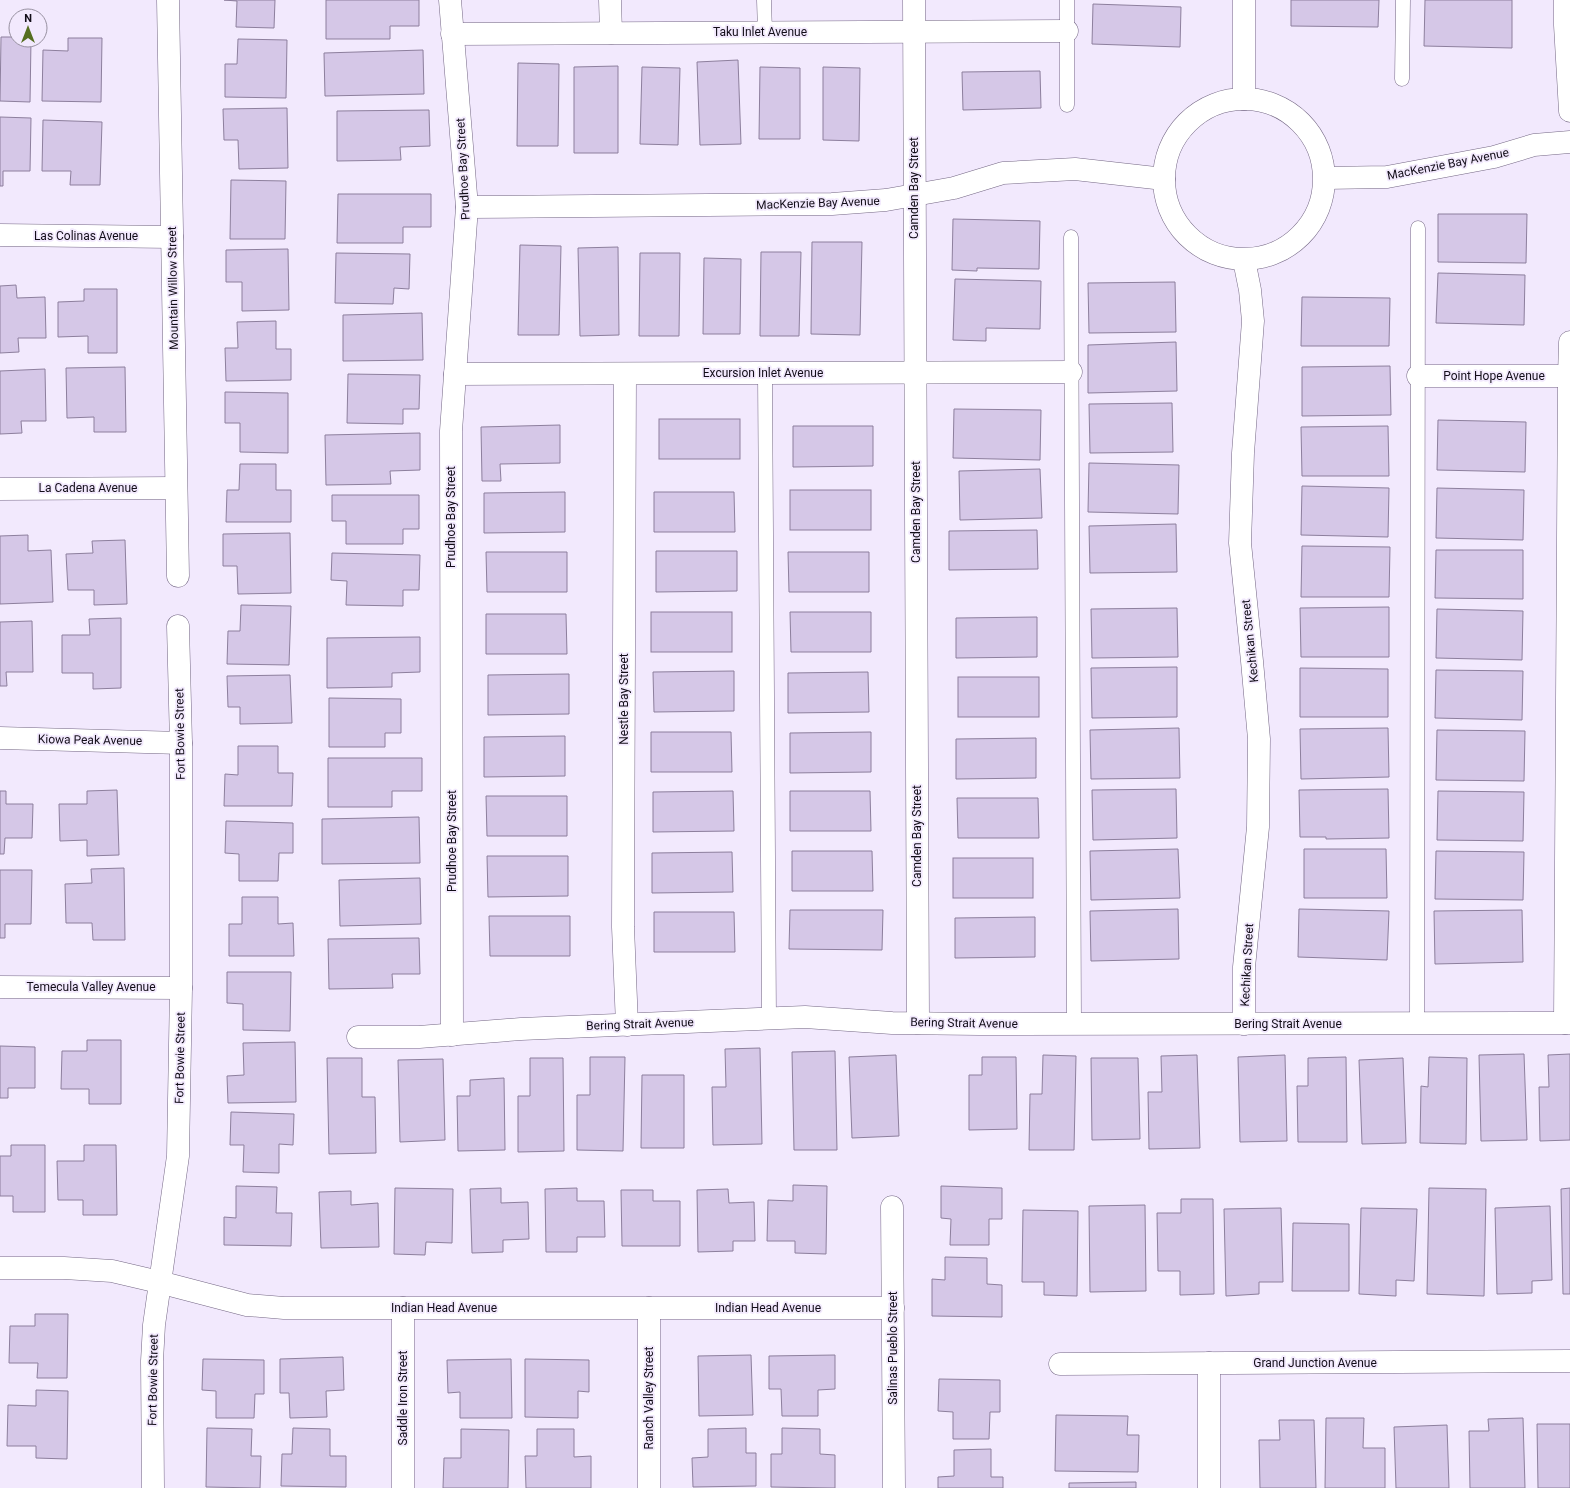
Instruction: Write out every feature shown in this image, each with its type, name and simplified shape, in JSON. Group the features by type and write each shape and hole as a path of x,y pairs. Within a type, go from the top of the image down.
{"street":[{"name":"Mountain Willow Street","path":"168,0 178,576"},
{"name":"Prudhoe Bay Street","path":"450,0 467,207 451,431 452,1035"},
{"path":"610,0 610,33"},
{"name":"Camden Bay Street","path":"914,0 918,1023"},
{"path":"1244,0 1244,99"},
{"path":"1565,0 1564,25 1570,111"},
{"name":"Taku Inlet Avenue","path":"452,34 1067,31"},
{"path":"1244,99 1269,103 1291,114 1309,132 1320,153 1325,178 1321,203 1310,226 1292,244 1270,255 1244,260 1219,255 1197,244 1179,226 1168,204 1164,179 1168,154 1179,132 1197,114 1219,103 1244,99"},
{"name":"MacKenzie Bay Avenue","path":"1325,178 1387,177 1494,157 1534,145 1570,142"},
{"name":"MacKenzie Bay Avenue","path":"467,207 832,204 886,200 954,188 1003,173 1075,169 1164,179"},
{"name":"Las Colinas Avenue","path":"0,235 172,237"},
{"name":"Kechikan Street","path":"1244,260 1250,290 1253,321 1242,453 1240,542 1252,661 1258,747 1258,828 1244,967 1244,1024"},
{"path":"1567,1023 1570,342"},
{"name":"Excursion Inlet Avenue","path":"455,374 1072,372"},
{"name":"Nestle Bay Street","path":"625,374 623,927 627,1025"},
{"name":"Point Hope Avenue","path":"1418,376 1569,376"},
{"name":"La Cadena Avenue","path":"0,489 176,488"},
{"name":"Fort Bowie Street","path":"153,1488 152,1361 154,1325 178,1156 181,988 181,742 178,626"},
{"name":"Kiowa Peak Avenue","path":"0,738 181,742"},
{"name":"Temecula Valley Avenue","path":"0,987 181,988"},
{"name":"Bering Strait Avenue","path":"358,1037 419,1037 520,1029 805,1017 918,1023 1567,1023"},
{"name":"Salinas Pueblo Street","path":"892,1207 894,1488"},
{"name":"Indian Head Avenue","path":"0,1268 64,1268 112,1271 247,1305 284,1308 893,1308"},
{"name":"Saddle Iron Street","path":"402,1308 403,1488"},
{"name":"Ranch Valley Street","path":"649,1308 649,1488"},
{"name":"Grand Junction Avenue","path":"1060,1364 1570,1361"},
{"path":"1209,1364 1209,1488"}],"lane":[{"path":"764,0 765,32"},
{"path":"1067,0 1068,105"},
{"path":"1402,79 1403,0"},
{"path":"1417,1024 1418,228"},
{"path":"1071,237 1074,1024"},
{"path":"765,373 769,1019"}],"building":[{"path":"224,0 275,0 274,28 236,27 237,1"},
{"path":"326,0 419,0 419,26 390,26 390,39 326,39"},
{"path":"1291,0 1379,0 1378,27 1291,26"},
{"path":"1425,0 1512,0 1512,48 1424,46"},
{"path":"1093,4 1181,7 1180,47 1092,44"},
{"path":"1,37 8,37 8,48 31,48 30,102 0,101"},
{"path":"68,38 102,38 101,102 42,101 43,50 68,51"},
{"path":"238,39 287,40 286,98 225,97 225,64 237,64"},
{"path":"423,50 424,94 325,96 324,53"},
{"path":"738,60 741,144 700,145 697,62"},
{"path":"518,63 559,64 558,146 517,146"},
{"path":"618,66 618,153 574,153 574,67"},
{"path":"642,67 680,68 678,145 640,144"},
{"path":"760,67 800,68 800,139 759,139"},
{"path":"823,67 860,68 859,141 823,140"},
{"path":"1040,71 1041,108 963,110 962,72"},
{"path":"287,108 288,168 239,169 238,140 224,140 223,109"},
{"path":"429,110 430,146 400,147 401,160 337,161 337,111"},
{"path":"0,117 31,118 30,171 3,171 3,186 0,186"},
{"path":"43,120 102,122 100,185 70,185 71,171 42,171"},
{"path":"231,180 286,181 285,239 230,239"},
{"path":"338,194 431,194 431,227 403,227 403,243 337,243"},
{"path":"1438,214 1527,214 1526,263 1438,262"},
{"path":"953,219 1040,221 1039,269 977,268 977,271 952,270"},
{"path":"812,242 862,242 860,335 811,334"},
{"path":"520,245 561,246 559,335 518,335"},
{"path":"618,247 619,335 580,336 578,248"},
{"path":"288,249 289,310 242,311 242,282 226,282 226,250"},
{"path":"761,252 801,252 799,336 760,336"},
{"path":"336,253 410,254 409,289 394,288 393,304 335,303"},
{"path":"640,253 680,253 679,336 639,336"},
{"path":"704,258 741,259 740,334 703,334"},
{"path":"1438,273 1525,275 1524,325 1436,323"},
{"path":"955,279 1041,281 1040,329 986,328 986,341 953,340"},
{"path":"1175,282 1176,332 1089,333 1088,283"},
{"path":"16,285 17,298 45,297 46,338 18,338 19,352 0,353 0,286"},
{"path":"84,289 117,289 117,353 88,353 88,336 58,337 58,302 84,301"},
{"path":"1302,297 1390,298 1389,346 1301,346"},
{"path":"422,313 423,360 343,361 343,315"},
{"path":"276,321 276,349 291,349 291,380 226,381 225,348 238,348 237,322"},
{"path":"1176,342 1177,391 1088,393 1088,345"},
{"path":"1390,366 1391,415 1302,416 1302,367"},
{"path":"125,367 126,432 94,432 94,417 67,418 66,368"},
{"path":"45,369 46,421 21,421 22,433 0,434 0,371"},
{"path":"348,374 420,375 419,409 403,409 403,424 347,423"},
{"path":"225,392 288,393 288,453 240,452 240,423 225,423"},
{"path":"1172,403 1173,452 1090,453 1089,404"},
{"path":"954,409 1041,410 1040,460 953,458"},
{"path":"659,419 740,419 740,459 659,459"},
{"path":"1438,420 1526,422 1525,472 1437,470"},
{"path":"560,425 560,463 500,464 501,481 482,481 481,427"},
{"path":"793,426 873,426 873,466 793,467"},
{"path":"1388,426 1389,476 1302,476 1301,427"},
{"path":"420,433 420,470 390,471 391,484 326,485 325,435"},
{"path":"1089,463 1179,465 1178,514 1088,512"},
{"path":"240,464 276,464 276,490 291,490 291,522 226,522 227,490 239,490"},
{"path":"1040,469 1042,518 960,520 959,471"},
{"path":"1302,486 1389,488 1388,537 1301,535"},
{"path":"1437,488 1524,490 1523,540 1436,538"},
{"path":"790,490 871,490 871,530 790,530"},
{"path":"565,492 565,532 484,533 484,493"},
{"path":"654,492 734,492 735,532 654,532"},
{"path":"332,495 419,495 419,529 403,529 403,544 346,544 346,521 332,521"},
{"path":"1176,524 1177,572 1090,573 1089,526"},
{"path":"1037,530 1038,569 949,570 949,531"},
{"path":"290,533 291,593 238,594 237,566 223,566 223,534"},
{"path":"28,535 28,551 51,550 53,602 0,604 0,536"},
{"path":"125,540 127,604 94,605 94,590 68,590 66,554 93,553 92,541"},
{"path":"1302,546 1390,547 1389,597 1301,597"},
{"path":"1436,550 1523,550 1523,599 1435,598"},
{"path":"656,551 737,551 737,591 656,592"},
{"path":"486,552 567,552 567,592 487,592"},
{"path":"788,552 869,552 869,592 789,592"},
{"path":"332,553 420,555 419,590 403,590 403,606 346,605 347,581 331,580"},
{"path":"241,605 291,606 289,665 227,664 228,631 240,631"},
{"path":"1389,607 1389,657 1301,657 1300,608"},
{"path":"1177,608 1178,657 1092,658 1091,609"},
{"path":"1437,609 1523,611 1522,660 1436,658"},
{"path":"651,612 732,612 732,652 651,652"},
{"path":"790,612 871,612 871,652 791,652"},
{"path":"486,614 566,614 567,654 486,654"},
{"path":"1037,617 1037,657 956,658 956,618"},
{"path":"121,618 121,688 93,689 93,673 62,673 62,635 90,635 89,619"},
{"path":"32,621 33,672 6,672 7,686 0,686 0,622"},
{"path":"420,637 420,672 392,673 392,687 327,688 327,638"},
{"path":"1177,667 1177,717 1092,718 1091,668"},
{"path":"1300,668 1388,669 1388,717 1300,717"},
{"path":"1436,670 1523,671 1522,720 1435,718"},
{"path":"734,671 734,711 654,712 653,672"},
{"path":"868,672 869,712 788,713 788,673"},
{"path":"569,674 569,714 488,715 488,675"},
{"path":"290,675 292,723 240,724 240,707 228,707 227,676"},
{"path":"958,677 1039,677 1039,717 958,717"},
{"path":"329,698 401,699 401,733 385,733 385,747 329,747"},
{"path":"1179,728 1180,778 1091,779 1090,730"},
{"path":"1388,728 1389,777 1301,779 1300,729"},
{"path":"1437,730 1525,731 1524,781 1436,780"},
{"path":"651,732 731,732 732,772 651,772"},
{"path":"871,732 871,772 790,773 790,733"},
{"path":"565,736 565,776 484,777 484,737"},
{"path":"1036,738 1036,778 956,779 956,739"},
{"path":"238,746 278,746 278,773 293,773 292,806 224,806 225,774 238,775"},
{"path":"328,758 422,758 422,791 392,791 392,807 328,807"},
{"path":"1176,789 1177,838 1093,840 1092,790"},
{"path":"1388,789 1389,838 1326,839 1326,837 1300,837 1299,790"},
{"path":"117,790 119,855 87,856 87,840 60,841 59,804 87,804 87,791"},
{"path":"0,791 6,791 6,804 33,804 32,838 5,838 4,854 0,854"},
{"path":"733,791 734,831 653,832 653,792"},
{"path":"790,791 870,791 871,831 790,831"},
{"path":"1438,791 1524,792 1523,841 1437,840"},
{"path":"486,796 567,796 567,836 487,836"},
{"path":"957,798 1038,798 1039,838 958,838"},
{"path":"419,817 420,863 322,864 322,819"},
{"path":"226,821 293,823 293,853 279,853 278,881 239,881 239,854 225,853"},
{"path":"1178,849 1180,898 1091,900 1090,851"},
{"path":"1304,849 1386,849 1387,898 1304,898"},
{"path":"792,851 872,851 873,891 792,891"},
{"path":"1436,851 1524,852 1523,900 1435,899"},
{"path":"732,852 733,892 652,893 652,853"},
{"path":"487,856 568,856 568,896 488,897"},
{"path":"953,858 1033,858 1033,898 953,898"},
{"path":"124,868 125,940 93,940 92,923 66,923 65,884 92,883 91,869"},
{"path":"0,870 32,870 31,924 5,924 5,938 0,938"},
{"path":"420,878 421,924 340,926 339,880"},
{"path":"242,897 278,897 278,924 293,923 294,956 229,956 229,924 242,924"},
{"path":"1178,909 1179,959 1091,961 1090,911"},
{"path":"1299,909 1389,911 1387,960 1298,957"},
{"path":"790,910 883,910 882,950 789,949"},
{"path":"1522,910 1523,962 1435,964 1434,911"},
{"path":"654,912 734,912 735,952 654,952"},
{"path":"489,916 570,916 570,956 490,956"},
{"path":"1035,917 1035,957 955,958 955,918"},
{"path":"419,938 420,974 392,974 393,988 329,989 328,939"},
{"path":"227,972 291,972 290,1031 243,1030 243,1004 227,1003"},
{"path":"87,1040 121,1040 121,1104 89,1104 89,1089 61,1089 62,1051 87,1051"},
{"path":"295,1042 296,1102 228,1103 227,1076 244,1075 243,1043"},
{"path":"0,1046 35,1047 35,1088 8,1088 8,1098 0,1098"},
{"path":"760,1048 762,1144 713,1145 712,1087 726,1087 725,1049"},
{"path":"835,1051 837,1150 794,1150 792,1052"},
{"path":"1524,1054 1527,1140 1481,1141 1479,1055"},
{"path":"1570,1054 1570,1140 1540,1141 1539,1087 1549,1087 1548,1055"},
{"path":"896,1055 899,1136 852,1138 849,1057"},
{"path":"1043,1055 1076,1056 1074,1150 1029,1150 1030,1094 1042,1094"},
{"path":"1197,1055 1200,1148 1149,1149 1148,1092 1162,1092 1161,1056"},
{"path":"1285,1055 1287,1141 1240,1142 1238,1057"},
{"path":"590,1057 625,1057 623,1151 577,1150 577,1095 590,1095"},
{"path":"982,1057 1016,1057 1017,1129 969,1130 969,1075 982,1075"},
{"path":"1346,1057 1347,1142 1298,1142 1297,1086 1308,1086 1308,1058"},
{"path":"1429,1057 1467,1058 1466,1144 1420,1143 1421,1086 1428,1087"},
{"path":"327,1058 362,1058 362,1097 375,1097 376,1153 329,1154"},
{"path":"530,1058 563,1058 564,1151 518,1152 518,1096 530,1096"},
{"path":"1091,1058 1138,1058 1140,1139 1092,1140"},
{"path":"1403,1058 1406,1143 1362,1144 1359,1060"},
{"path":"443,1059 445,1140 400,1142 398,1060"},
{"path":"642,1075 684,1075 684,1148 641,1148"},
{"path":"504,1078 505,1150 458,1151 457,1096 470,1096 470,1080"},
{"path":"231,1112 294,1114 293,1145 279,1144 279,1173 243,1172 244,1145 230,1145"},
{"path":"11,1145 45,1145 45,1212 13,1212 13,1196 0,1196 0,1156 11,1156"},
{"path":"84,1145 116,1145 117,1215 83,1215 83,1200 58,1200 57,1161 84,1161"},
{"path":"793,1185 827,1186 826,1254 795,1253 795,1241 767,1241 768,1200 793,1201"},
{"path":"236,1186 277,1187 276,1213 292,1213 291,1246 224,1245 224,1217 236,1218"},
{"path":"941,1186 1002,1188 1002,1219 989,1219 989,1245 950,1245 951,1219 941,1218"},
{"path":"395,1188 453,1189 452,1243 426,1242 425,1255 394,1254"},
{"path":"501,1188 501,1203 528,1202 529,1239 503,1240 503,1252 472,1253 470,1189"},
{"path":"577,1188 577,1201 604,1201 605,1237 577,1237 577,1252 546,1252 545,1189"},
{"path":"1429,1188 1486,1189 1484,1296 1427,1294"},
{"path":"1570,1188 1570,1294 1563,1294 1561,1189"},
{"path":"728,1189 729,1203 754,1202 755,1241 733,1241 733,1251 698,1252 697,1190"},
{"path":"621,1190 653,1190 653,1201 680,1201 680,1246 622,1246"},
{"path":"351,1191 351,1205 378,1203 379,1247 321,1248 319,1192"},
{"path":"1181,1199 1213,1199 1214,1294 1180,1295 1180,1271 1158,1271 1157,1213 1181,1213"},
{"path":"1145,1205 1146,1291 1090,1292 1089,1206"},
{"path":"1550,1206 1552,1280 1532,1281 1532,1293 1497,1294 1495,1208"},
{"path":"1281,1208 1283,1282 1259,1282 1259,1294 1226,1296 1224,1209"},
{"path":"1361,1208 1417,1209 1414,1281 1396,1280 1396,1296 1359,1294"},
{"path":"1023,1210 1078,1211 1077,1296 1044,1295 1044,1282 1022,1282"},
{"path":"1293,1223 1349,1224 1349,1291 1292,1291"},
{"path":"945,1257 987,1258 987,1284 1002,1285 1002,1317 932,1316 932,1279 945,1280"},
{"path":"35,1314 68,1314 67,1378 37,1378 38,1363 9,1363 10,1326 35,1326"},
{"path":"751,1355 753,1415 699,1416 698,1356"},
{"path":"835,1355 835,1389 818,1390 818,1416 782,1416 781,1389 769,1389 769,1356"},
{"path":"343,1357 344,1390 326,1391 327,1417 290,1418 289,1393 280,1393 280,1359"},
{"path":"203,1359 264,1360 264,1394 255,1394 254,1418 216,1418 216,1391 202,1390"},
{"path":"511,1359 512,1418 460,1418 460,1392 448,1393 447,1360"},
{"path":"525,1359 589,1360 589,1392 578,1391 578,1418 525,1417"},
{"path":"939,1379 1000,1380 1000,1412 990,1412 989,1439 953,1439 953,1412 938,1411"},
{"path":"36,1390 68,1391 67,1459 36,1458 36,1446 7,1446 8,1405 36,1406"},
{"path":"1056,1415 1128,1416 1127,1435 1139,1435 1138,1472 1055,1471"},
{"path":"1326,1418 1364,1418 1363,1448 1385,1448 1385,1488 1325,1488"},
{"path":"1523,1418 1525,1488 1470,1488 1469,1431 1489,1431 1488,1419"},
{"path":"1279,1420 1314,1420 1316,1488 1260,1488 1259,1440 1280,1440"},
{"path":"1537,1424 1570,1424 1570,1488 1538,1488"},
{"path":"1447,1425 1449,1488 1396,1488 1394,1427"},
{"path":"207,1428 252,1429 251,1456 261,1456 260,1488 206,1487"},
{"path":"293,1428 330,1429 330,1456 346,1456 346,1487 281,1486 282,1454 292,1454"},
{"path":"746,1428 746,1453 756,1453 756,1486 693,1487 692,1458 708,1457 708,1429"},
{"path":"782,1428 820,1429 820,1454 835,1455 835,1488 771,1487 771,1454 782,1454"},
{"path":"461,1429 509,1430 508,1488 443,1488 444,1458 461,1458"},
{"path":"537,1429 574,1429 574,1457 591,1456 591,1488 526,1488 525,1456 537,1456"},
{"path":"991,1449 991,1477 1003,1477 1003,1488 938,1488 938,1477 954,1476 954,1450"},
{"path":"1136,1482 1136,1488 1069,1488 1069,1483"}]}
